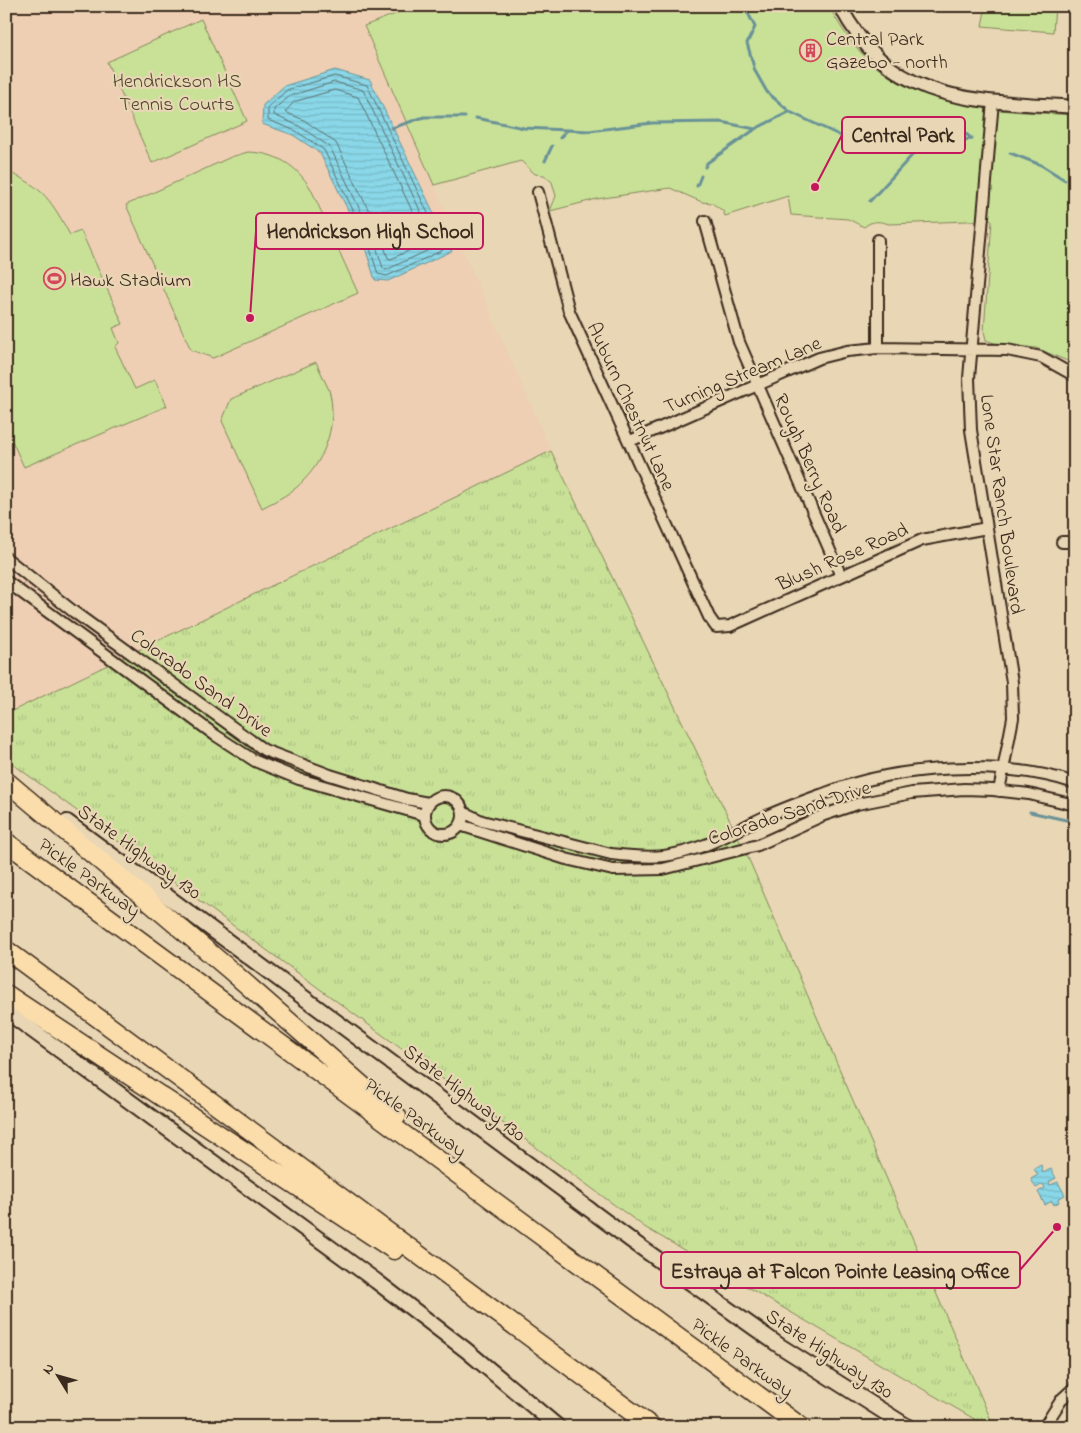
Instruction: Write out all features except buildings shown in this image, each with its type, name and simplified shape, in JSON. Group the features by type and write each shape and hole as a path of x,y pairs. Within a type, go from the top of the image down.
{"highway":[{"path":"6,780 230,970 344,1071 517,1218"},
{"name":"Pickle Parkway","path":"6,842 801,1427"},
{"path":"6,950 652,1427"},
{"path":"6,994 262,1162 598,1387"}],"main road":[{"name":"State Highway 130","path":"6,780 632,1241 780,1346 908,1427"},
{"path":"6,1011 376,1281 466,1350 558,1427"}],"street":[{"path":"840,6 860,40 884,64 919,86 945,94 993,101 1075,107"},
{"name":"Lone Star Ranch Boulevard","path":"993,101 969,378 971,430 1012,682 1013,718 999,791"},
{"name":"Auburn Chestnut Lane","path":"538,192 569,311 716,627"},
{"name":"Rough Berry Road","path":"705,222 739,342 842,576"},
{"path":"878,240 878,348"},
{"name":"Turning Stream Lane","path":"630,441 819,358 847,351 878,348 970,351 1007,350 1041,357 1075,376"},
{"name":"Blush Rose Road","path":"716,627 730,626 922,540 987,528"},
{"path":"1062,542 1075,542"},
{"name":"Colorado Sand Drive","path":"6,558 74,612 264,750 330,776 407,799 428,803"},
{"name":"Colorado Sand Drive","path":"6,581 215,735 255,761 298,779 424,815"},
{"name":"Colorado Sand Drive","path":"463,812 482,821 612,854 632,857 665,856 721,840 753,822 828,792 893,774 1004,769 1075,783"},
{"name":"Colorado Sand Drive","path":"460,825 566,858 613,870 663,869 758,845 824,815 857,804 912,793 964,789 999,791 1029,794 1075,805"},
{"path":"439,796 452,797 461,806 463,812 460,825 451,833 438,834 428,827 424,815 428,803 439,796"},
{"path":"632,857 632,870"},
{"path":"1044,1427 1062,1399 1075,1387"}],"shaded area":[{"path":"6,6 416,6 364,26 551,451 6,714"}],"green space":[{"path":"416,6 829,6 851,40 875,66 903,85 933,97 966,105 1001,110 1075,115 1075,364 1036,348 994,343 986,340 984,331 992,220 889,224 876,222 864,227 848,219 791,215 788,196 725,216 723,211 712,203 702,202 670,188 597,199 550,211 556,196 552,182 544,175 535,174 521,161 434,185 364,26"},
{"path":"986,6 1055,6 1053,32 982,26"},
{"name":"Hendrickson HS Tennis Courts","path":"201,19 247,121 152,163 107,62"},
{"path":"248,152 277,158 299,173 311,189 358,293 213,358 191,350 126,205 231,157"},
{"name":"Hawk Stadium","path":"8,172 30,184 46,197 58,213 70,235 81,231 123,324 113,328 119,343 115,347 135,389 155,380 167,406 24,467 12,441 6,443"},
{"path":"316,362 329,390 331,402 331,426 324,450 312,471 300,485 262,508 222,421 231,399"},
{"path":"551,451 750,862 994,1427 988,1427 646,1228 6,759 6,714"}],"water":[{"path":"335,70 370,80 452,251 388,281 375,280 363,241 320,153 293,135 262,124 263,105 284,86"},
{"path":"1041,1165 1043,1173 1051,1169 1056,1178 1049,1182 1050,1185 1058,1182 1065,1195 1058,1199 1059,1202 1054,1205 1052,1201 1045,1205 1038,1192 1045,1188 1043,1184 1036,1188 1031,1179 1038,1175 1034,1169"}],"waterway":[{"path":"738,6 748,13 755,27 747,43 755,71 767,92 790,112 841,136 874,134 905,122 960,129 972,139"},
{"path":"476,118 524,128 589,131 652,123 721,122 755,129 789,112"},
{"path":"392,128 424,117 465,117"},
{"path":"560,138 567,130"},
{"path":"705,167 707,163 754,130"},
{"path":"870,201 916,151 934,144 971,139"},
{"path":"545,161 552,146"},
{"path":"1010,153 1041,165 1065,180"},
{"path":"697,186 701,176"},
{"path":"1030,812 1075,822"}],"place":[{"name":"Central Park Gazebo - north","path":"810,50"},
{"name":"Central Park","path":"815,187"},
{"name":"Hawk Stadium","path":"54,279"},
{"name":"Hendrickson High School","path":"250,318"},
{"name":"Estraya at Falcon Pointe Leasing Office","path":"1057,1227"}]}
